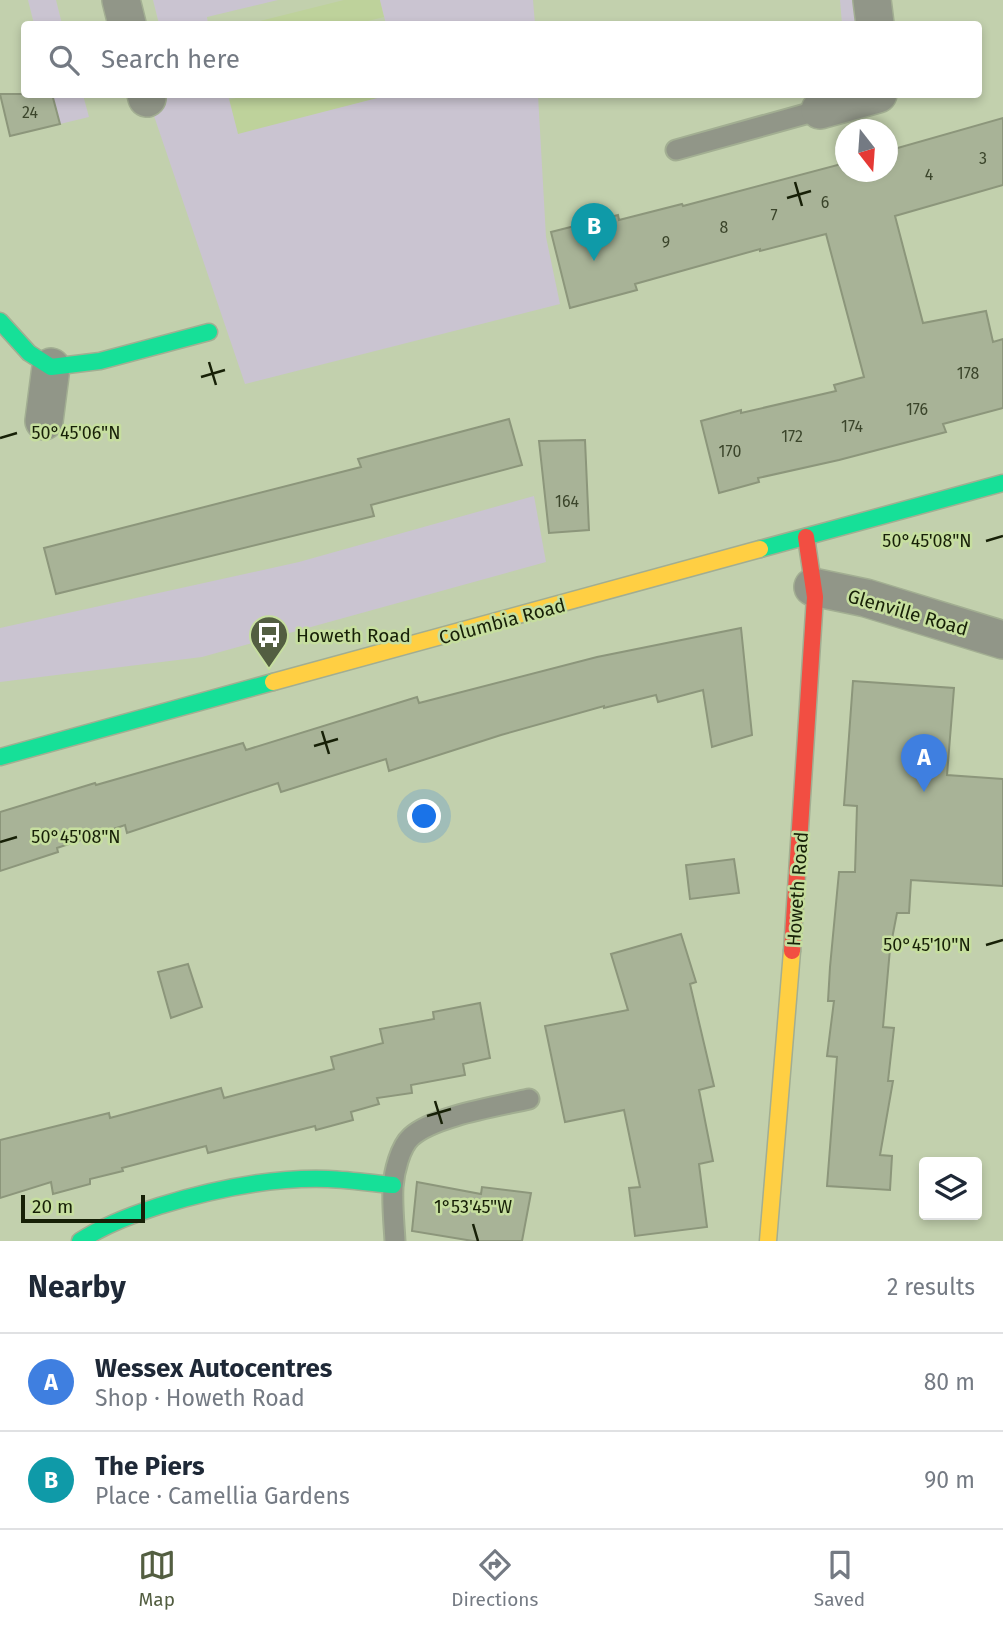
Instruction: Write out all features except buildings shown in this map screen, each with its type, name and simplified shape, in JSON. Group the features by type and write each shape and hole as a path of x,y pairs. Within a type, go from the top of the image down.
{"street":[{"path":"121,0 126,21"},
{"path":"873,0 875,21"},
{"path":"820,110 864,98"},
{"path":"0,321 29,353 51,367 100,361 209,332"},
{"path":"44,421 51,367"},
{"name":"Columbia Road","path":"0,757 1003,483"},
{"name":"Howeth Road","path":"768,1241 799,872 814,620 813,587 806,537"},
{"name":"Glenville Road","path":"813,587 866,598 1003,640"},
{"path":"80,1241 93,1231 143,1211 204,1192 235,1186 328,1179 393,1185"}],"lane":[{"path":"677,150 820,110"},
{"path":"395,1241 393,1185 402,1150 410,1138 420,1130 458,1116 530,1098"}],"shaded area":[{"path":"28,0 56,0 61,21 33,21"},
{"path":"153,0 278,0 207,17 208,21 158,21"},
{"path":"344,0 380,0 384,17 368,21 260,21"},
{"path":"380,0 533,0 535,21 385,21"},
{"path":"840,0 854,0 856,21 842,21"},
{"path":"53,98 84,98 89,117 60,124"},
{"path":"159,98 229,98 238,134 377,98 538,98 546,237 560,304 245,384 152,110"},
{"path":"236,98 378,98 238,135 229,100"},
{"path":"534,496 546,562 202,657 0,682 0,628 299,562"}],"traffic: fast":[{"path":"0,321 29,353 51,367 100,361 209,332"},
{"path":"760,549 1003,483"},
{"path":"0,757 273,682"},
{"path":"80,1241 108,1225 149,1209 243,1185 307,1179 393,1185"}],"traffic: slow":[{"path":"273,682 760,549"},
{"path":"768,1241 792,951"}],"traffic: jam":[{"path":"792,951 815,597 806,537"}],"place":[{"name":"The Piers","path":"594,261"},
{"name":"Howeth Road","path":"269,669"},
{"name":"Wessex Autocentres","path":"924,792"}]}
